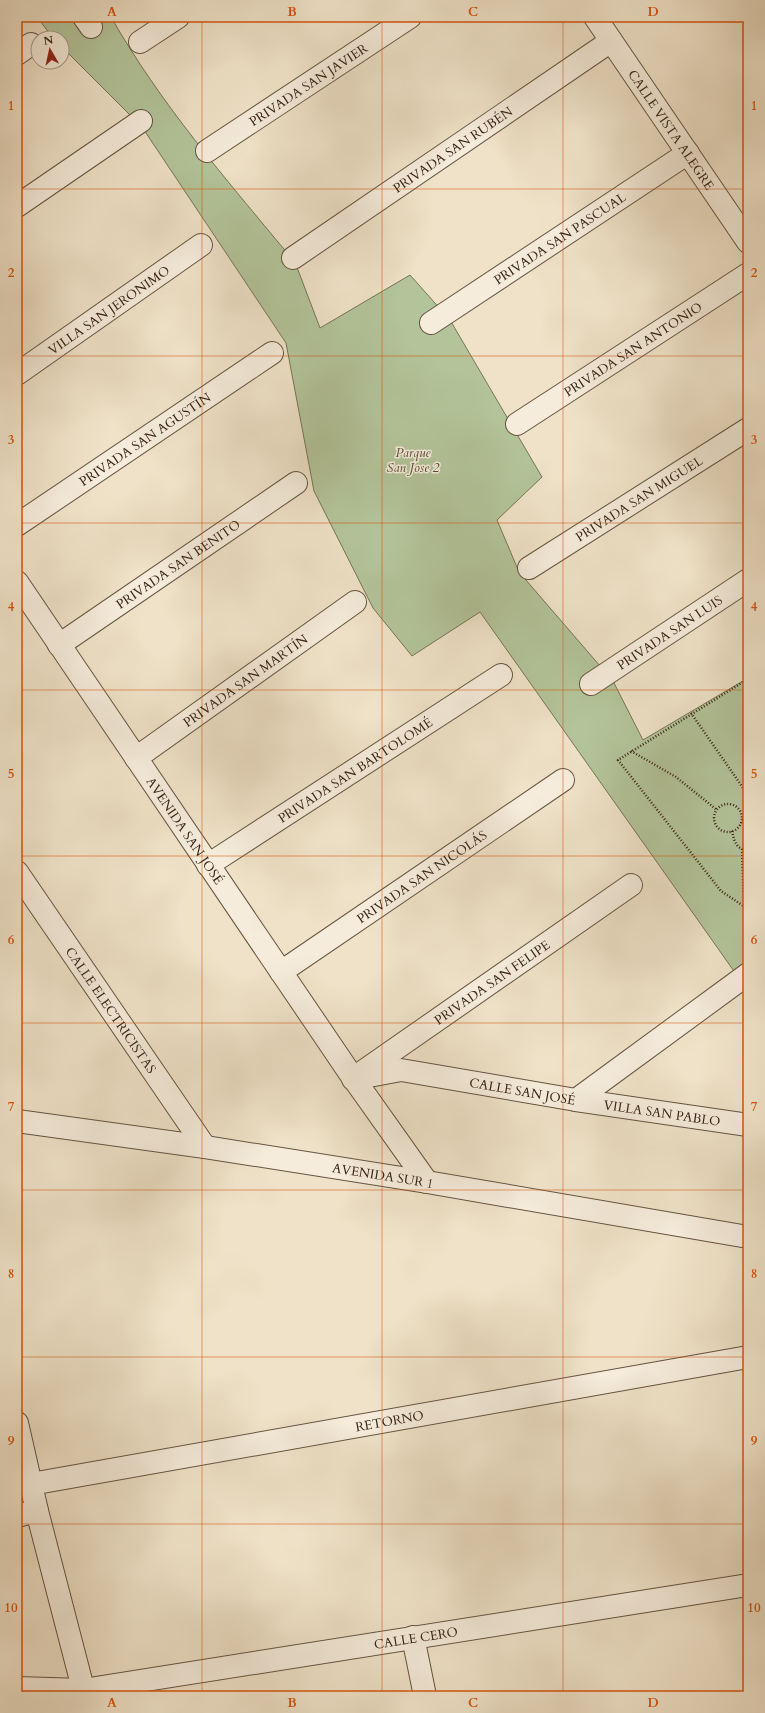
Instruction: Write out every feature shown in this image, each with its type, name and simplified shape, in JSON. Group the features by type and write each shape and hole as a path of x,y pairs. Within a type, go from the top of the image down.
{"street":[{"path":"140,42 178,17"},
{"name":"PRIVADA SAN JAVIER","path":"207,151 410,17"},
{"name":"CALLE VISTA ALEGRE","path":"595,17 748,242"},
{"name":"PRIVADA SAN RUBÉN","path":"293,258 611,40"},
{"path":"17,206 142,121"},
{"name":"PRIVADA SAN PASCUAL","path":"431,323 688,153"},
{"name":"VILLA SAN JERONIMO","path":"17,374 201,246"},
{"name":"PRIVADA SAN ANTONIO","path":"517,424 748,274"},
{"name":"PRIVADA SAN AGUSTÍN","path":"17,525 272,353"},
{"name":"PRIVADA SAN MIGUEL","path":"529,568 748,429"},
{"name":"PRIVADA SAN BENITO","path":"59,645 296,483"},
{"name":"PRIVADA SAN LUIS","path":"591,684 748,580"},
{"name":"AVENIDA SAN JOSÉ","path":"17,582 353,1079 427,1182"},
{"name":"PRIVADA SAN MARTÍN","path":"136,758 354,602"},
{"name":"PRIVADA SAN BARTOLOMÉ","path":"208,865 501,675"},
{"name":"PRIVADA SAN NICOLÁS","path":"281,972 563,780"},
{"name":"CALLE ELECTRICISTAS","path":"17,872 205,1147"},
{"name":"PRIVADA SAN FELIPE","path":"353,1079 631,885"},
{"name":"CALLE SAN JOSÉ","path":"353,1079 401,1070 576,1100 748,974"},
{"name":"VILLA SAN PABLO","path":"576,1100 748,1125"},
{"name":"AVENIDA SUR 1","path":"17,1120 205,1147 427,1182 748,1237"},
{"name":"RETORNO","path":"31,1484 748,1358"},
{"path":"17,1423 31,1484 27,1514 84,1693"},
{"name":"CALLE CERO","path":"17,1688 84,1693 413,1637 748,1585"},
{"path":"413,1637 425,1696"}],"path":[{"path":"748,679 691,713 618,760 721,891 748,909"},
{"path":"691,713 748,796"},
{"path":"631,751 676,777 717,810"},
{"path":"724,805 733,805 741,811 742,820 738,828 726,832 718,827 714,819 717,810 724,805"},
{"path":"742,820 748,819"},
{"path":"732,831 737,846 742,849 748,849"},
{"path":"742,849 745,893 744,907"}],"green space":[{"name":"Parque San Jose 2","path":"37,17 111,17 150,80 172,110 217,168 288,254 298,270 320,328 410,275 450,320 542,477 497,520 519,572 613,681 643,740 748,678 748,965 736,974 480,612 412,656 373,608 314,491 286,343 142,127 70,55 70,30 47,30"}]}
